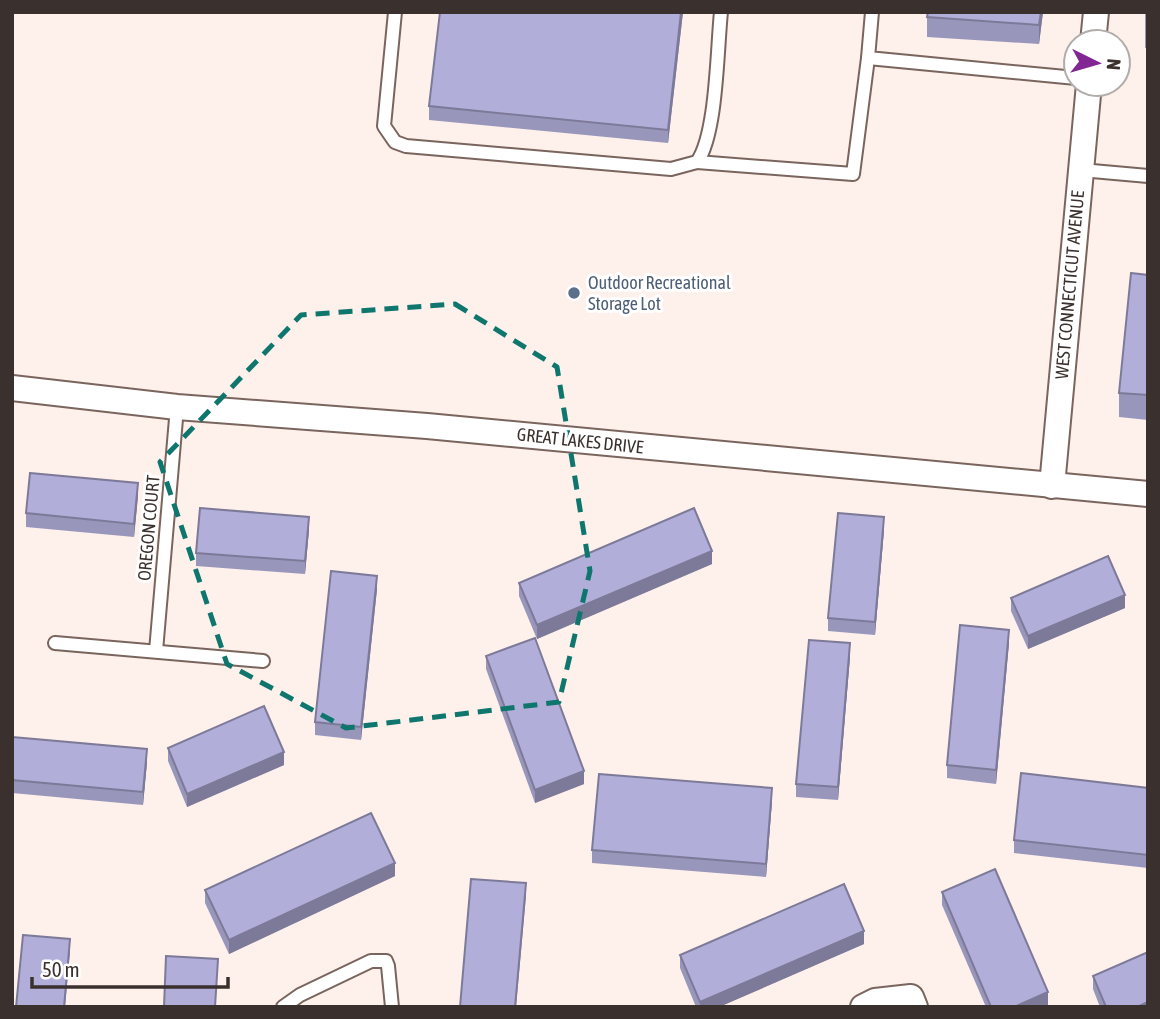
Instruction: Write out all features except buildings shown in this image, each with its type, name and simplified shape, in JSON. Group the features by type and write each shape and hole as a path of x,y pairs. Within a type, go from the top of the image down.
{"street":[{"name":"WEST CONNECTICUT AVENUE","path":"1052,486 1088,98"},
{"name":"GREAT LAKES DRIVE","path":"12,388 177,407 428,426 1148,494"},
{"path":"863,1007 874,1001 911,997 915,1007"}],"lane":[{"path":"395,12 384,126 395,142 406,146 670,169 697,162 853,174 872,12"},
{"path":"697,162 705,151 711,118 721,12"},
{"path":"868,58 1062,77"},
{"path":"1081,170 1148,176"},
{"name":"OREGON COURT","path":"156,652 177,407"},
{"path":"55,643 263,661"},
{"path":"283,1007 300,995 371,961 379,960 386,961 388,966 392,1007"}],"highlighted area":[{"path":"455,304 557,367 590,571 559,702 346,728 227,664 160,462 301,315"}],"place":[{"name":"Outdoor Recreational Storage Lot","path":"574,293"}]}
